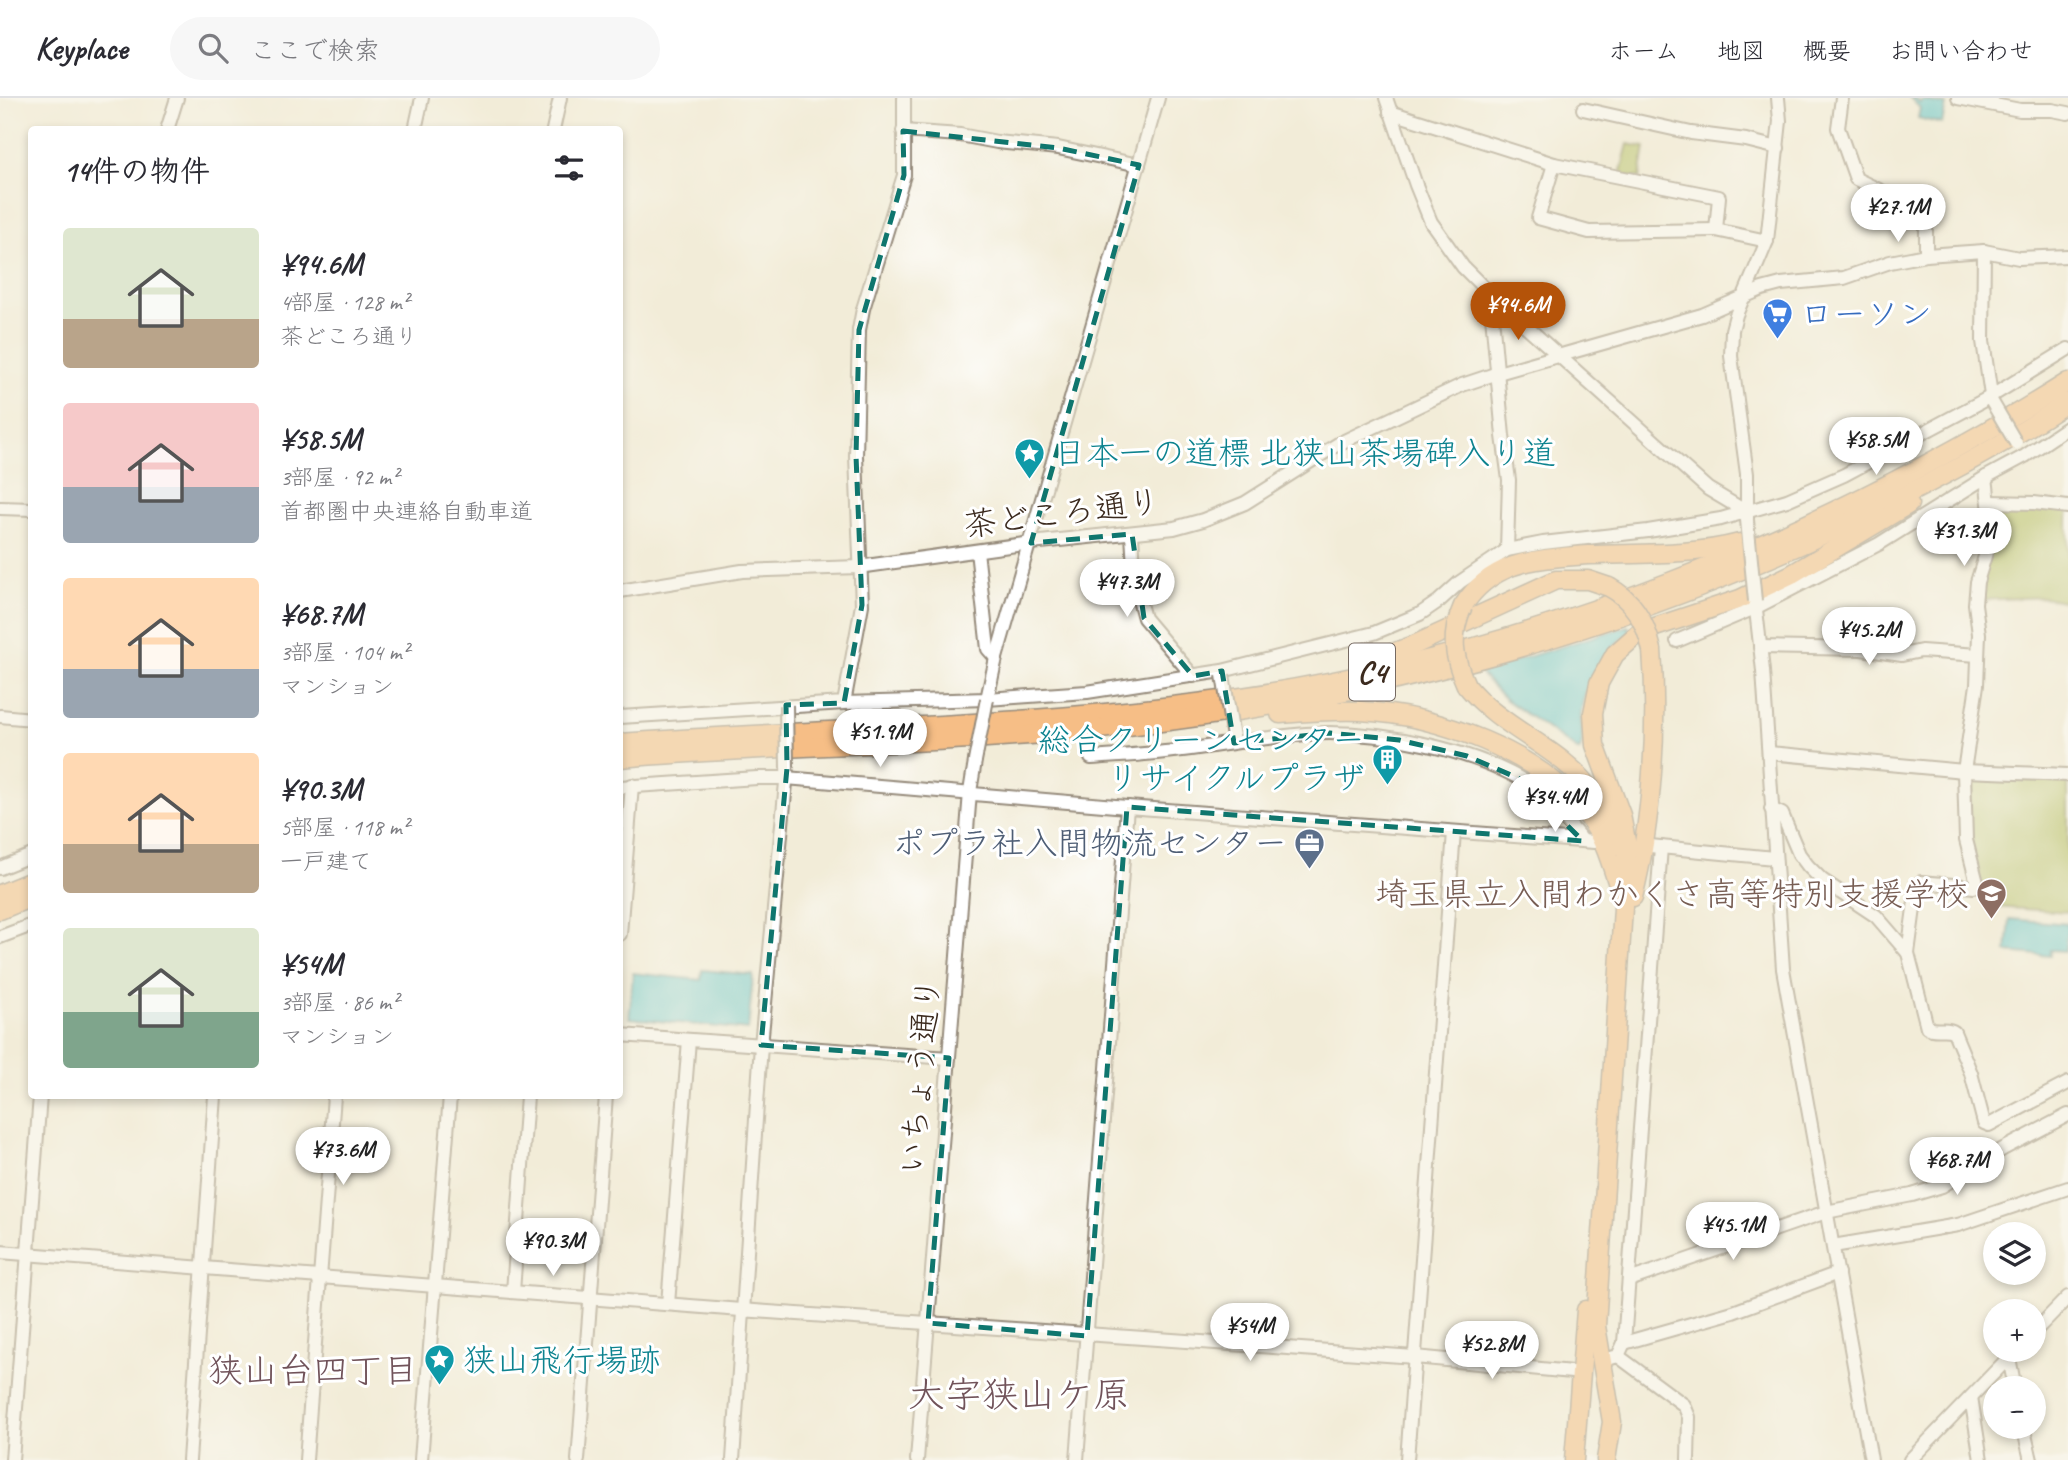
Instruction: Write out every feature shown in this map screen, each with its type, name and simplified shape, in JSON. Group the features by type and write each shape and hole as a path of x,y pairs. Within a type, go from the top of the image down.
{"highway":[{"name":"C4","path":"623,743 1001,721 1151,709 1295,688 1473,647 1642,592 1801,526 1916,468 2068,382"},
{"name":"C4","path":"623,758 1125,726 1248,710 1352,691 1464,664 1551,640 1689,591 1802,544 1924,486 2068,402"},
{"path":"1606,1460 1612,1422 1596,1326 1627,846 1621,815 1595,745 1593,713 1599,684 1615,654 1640,632 1740,599 1792,575 1878,524 2050,414"},
{"path":"1574,1460 1620,891 1620,858 1608,817 1593,791 1571,768 1499,718 1479,701 1466,685 1453,648 1454,631 1463,606 1481,584 1513,566 1541,559 1725,547 1801,526"},
{"path":"1151,709 1299,682 1364,664 1450,630 1556,580 1588,580 1609,587 1629,601 1640,615 1648,634 1652,650 1654,695 1647,820 1641,868 1622,941"},
{"path":"1125,726 1325,711 1397,715 1444,726 1519,759 1572,798 1599,833 1620,891"},
{"path":"0,894 28,883"},
{"path":"0,910 28,899"}],"street":[{"path":"168,126 177,98"},
{"path":"416,126 422,98"},
{"path":"554,126 561,98"},
{"path":"844,703 862,605 856,456 859,330 904,175 904,98"},
{"name":"いちょう通り","path":"917,1460 975,761 996,658 1158,98"},
{"path":"1386,98 1416,185 1432,222 1462,267 1708,489 1746,516"},
{"path":"1778,98 1778,148 1767,241 1732,330 1731,356 1747,474 1746,516 1769,753 1783,969 1871,1460"},
{"path":"1842,98 1838,128 1856,180 1919,209 1926,227 1926,255"},
{"path":"1958,98 2020,110 2068,113"},
{"path":"1583,109 1691,133 1746,140 1778,148"},
{"path":"1390,112 1555,164 1719,198 1716,230"},
{"path":"903,131 960,135 1058,148 1139,165"},
{"path":"1555,164 1538,218 1589,232 1716,230 1767,241"},
{"path":"1984,251 1983,341 1991,400 2025,456"},
{"path":"1742,299 1762,289 1782,284 1844,278 1890,262 1926,255 1984,251 2019,258 2068,256"},
{"path":"1490,294 1509,480 1507,550"},
{"name":"茶どころ通り","path":"623,591 742,571 859,567 1174,528 1245,503 1363,430 1462,385 1702,316 1742,299"},
{"path":"623,717 786,705 987,699 1087,692 1222,673 1374,633 1420,614 1507,550 1746,516 1844,475 1991,400 2068,349"},
{"path":"1677,641 1878,544 2025,456 2068,427"},
{"path":"1986,477 1990,502 1989,543 1977,582 1977,685 1964,771 1966,840 1977,883 1974,887 1920,882 1917,886 1908,953 1927,1027 1954,1032 1971,1073 1984,1123 1989,1125 2068,1083"},
{"path":"1990,502 2068,507"},
{"path":"0,508 28,509"},
{"path":"1132,534 1135,586 1144,618 1193,676"},
{"path":"977,551 988,649 996,658"},
{"path":"1760,648 1861,649 1902,655 1921,651 1978,655"},
{"path":"1222,673 1233,740"},
{"path":"733,1460 741,1310 761,1045 787,773 786,705"},
{"path":"0,716 28,719"},
{"path":"623,860 626,786 787,773 1127,807 1588,841 1553,805 1520,779 1466,756 1399,740 1331,733 1277,736 1233,740 1165,752 1091,758"},
{"path":"1769,753 1964,771 2068,775"},
{"path":"1077,1460 1127,807"},
{"path":"1771,809 1782,814 1799,854 1808,866 1822,880 1876,916 1908,953"},
{"path":"1407,1460 1454,832"},
{"path":"1618,1352 1629,1280 1656,847 1774,858"},
{"path":"0,868 28,857"},
{"path":"0,937 28,926"},
{"path":"623,1035 949,1058"},
{"path":"668,1304 689,1040"},
{"path":"12,1460 40,1099"},
{"path":"189,1460 215,1099"},
{"path":"306,1460 334,1099"},
{"path":"421,1460 450,1099"},
{"path":"513,1292 527,1099"},
{"path":"578,1460 606,1099"},
{"path":"1629,1280 1826,1212 1912,1195 1942,1186 2003,1149 2068,1115"},
{"path":"1833,1245 1958,1225 2068,1188"},
{"path":"0,1252 1087,1336 1415,1357 1572,1372"},
{"path":"1618,1352 1838,1273"},
{"path":"2046,1320 2068,1297"},
{"path":"1618,1352 1684,1405 1689,1417 1688,1460"},
{"path":"1910,1460 2005,1362"},
{"path":"1971,1397 1981,1460"},
{"path":"2026,1439 2031,1460"}],"highlighted area":[{"path":"903,131 1058,148 1139,165 1031,543 1132,534 1144,618 1193,676 1222,671 1234,743 1330,733 1399,740 1467,756 1520,779 1583,841 1127,807 1087,1336 928,1323 949,1058 761,1045 787,768 786,705 844,703 862,605 856,456 859,330 904,175"}],"green space":[{"path":"1628,144 1645,147 1640,178 1620,175"},
{"path":"1992,507 2068,510 2068,602 2044,597 1979,600"},
{"path":"1838,613 1872,615 1872,647 1837,647"},
{"path":"1972,777 2068,780 2068,912 1994,907 1980,878 1972,846 1969,781"}],"water":[{"path":"1910,98 1915,98 1920,103 1922,100 1946,105 1942,124 1918,118 1920,108"},
{"path":"1628,626 1631,631 1597,667 1586,690 1581,714 1582,738 1579,751 1505,699 1479,672"},
{"path":"2010,919 2068,924 2065,951 2051,950 2050,956 2007,952"},
{"path":"702,970 753,975 748,1030 629,1018 633,973 701,980"}],"place":[{"name":"ローソン","path":"1777,341"},
{"name":"日本一の道標 北狭山茶場碑入り道","path":"1030,480"},
{"name":"総合クリーンセンター リサイクルプラザ","path":"1388,786"},
{"name":"ポプラ社入間物流センター","path":"1310,870"},
{"name":"埼玉県立入間わかくさ高等特別支援学校","path":"1992,921"},
{"name":"狭山飛行場跡","path":"440,1387"}],"district":[{"name":"狭山台四丁目","path":"313,1370"},
{"name":"大字狭山ケ原","path":"1019,1394"}]}
